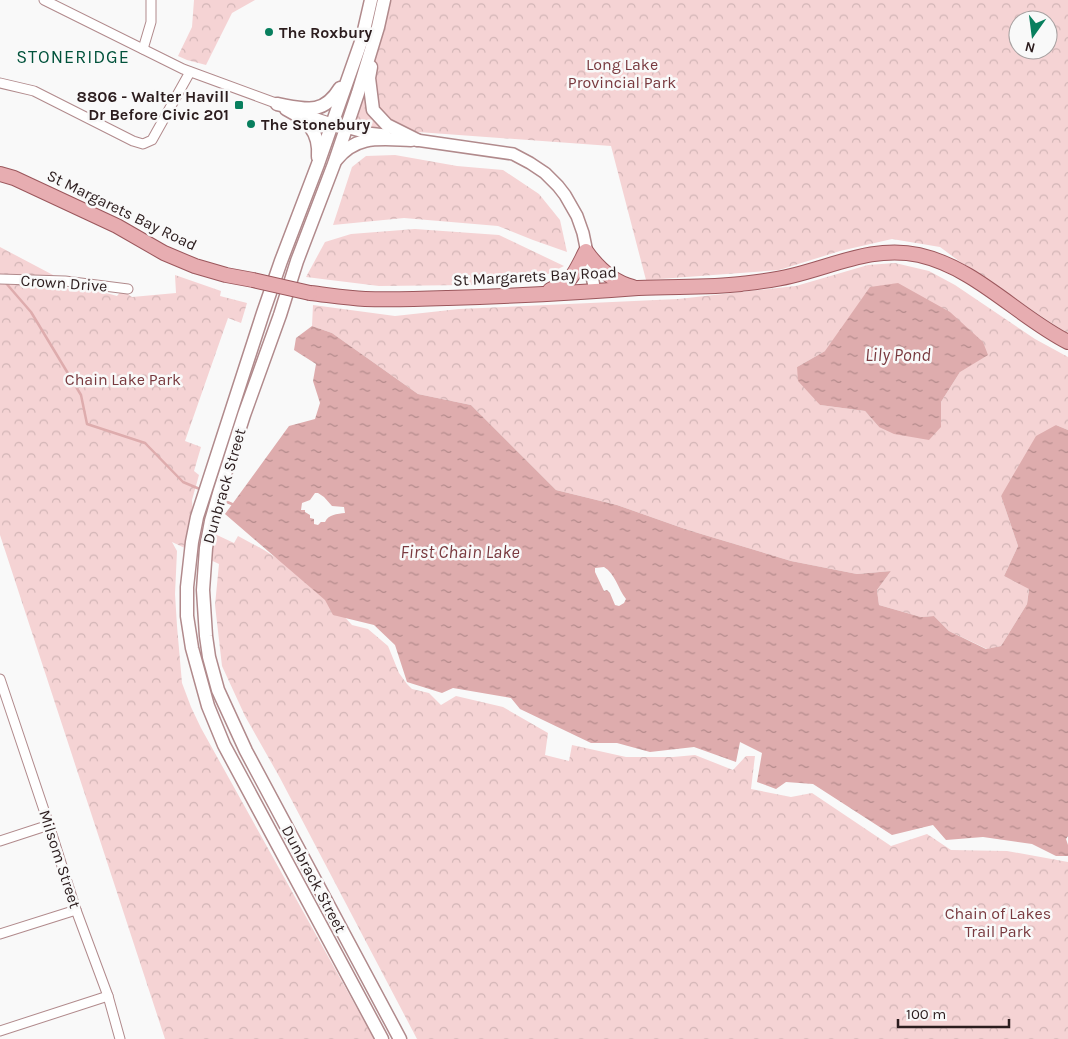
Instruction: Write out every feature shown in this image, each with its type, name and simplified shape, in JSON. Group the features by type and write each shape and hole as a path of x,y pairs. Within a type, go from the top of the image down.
{"main road":[{"name":"Dunbrack Street","path":"371,0 362,39 269,296 197,517 187,587 187,616 192,648 208,706 224,745 382,1039"},
{"name":"Dunbrack Street","path":"384,0 373,45 358,93 334,164 297,261 280,316 230,458 211,521 206,548 203,590 206,636 218,690 246,751 400,1039"},
{"path":"373,45 369,78 373,110 387,125 417,140"},
{"path":"277,104 304,108 324,106 336,94 350,71"},
{"path":"277,104 301,117 312,129 319,150 318,164"},
{"path":"334,164 346,149 357,142 376,138 417,140"},
{"name":"St Margarets Bay Road","path":"0,174 14,178 117,226 164,253 195,266 226,275 310,293 363,299 391,299 543,294 738,284 792,276 866,255 885,252 911,253 936,260 961,272 998,295 1048,331 1068,342"},
{"path":"543,294 566,284 586,251 607,275 626,285 641,288"}],"street":[{"path":"44,0 190,72 332,124 367,133 505,153 520,157 549,177 572,205 581,227 595,291"},
{"path":"143,49 151,22 151,0"},
{"path":"0,83 34,91 133,141 143,144 152,140 190,72"},
{"name":"Crown Drive","path":"0,279 65,281 128,289"},
{"name":"Milsom Street","path":"0,679 2,694 49,825 76,910 108,996 120,1039"},
{"path":"0,841 49,825"},
{"path":"0,934 76,910"},
{"path":"0,1031 108,996"}],"green space":[{"path":"194,0 255,0 232,13 206,65 178,56 192,27"},
{"name":"Long Lake Provincial Park","path":"372,0 1068,0 1068,334 940,247 892,239 840,251 779,270 646,280 611,146 336,126"},
{"path":"395,155 457,166 503,170 539,194 560,220 567,252 498,226 404,218 333,225 352,167 366,156"},
{"path":"415,229 499,235 564,266 536,280 469,285 379,286 306,277 325,242 351,234"},
{"path":"0,247 53,275 60,288 82,289 117,296 122,290 132,297 176,293 175,275 221,291 220,296 247,303 241,323 228,318 185,441 201,447 194,471 199,475 192,500 193,514 189,522 234,543 238,536 284,563 340,612 352,625 368,629 388,646 399,673 412,689 429,693 441,705 456,696 503,707 548,733 545,755 569,761 572,745 626,757 695,755 733,770 746,756 755,756 751,789 791,797 812,793 891,846 927,834 951,850 1007,851 1068,862 1068,1039 417,1039 280,778 245,716 222,666 215,605 219,564 172,542 177,551 175,594 182,683 191,707 374,1039 165,1039 0,535"},
{"path":"895,263 929,271 955,285 1035,339 1068,357 1068,430 1056,425 1001,496 1018,546 1004,576 1029,588 1027,604 1001,646 987,649 949,631 934,616 921,617 879,605 877,590 891,571 857,574 791,561 688,530 617,505 556,490 471,405 418,394 332,333 312,326 313,305 395,316 459,309 678,299 796,286 868,265","holes":["825,351 960,372 941,402 941,427 879,427 865,411 820,405 797,367"]}],"water":[{"name":"Lily Pond","path":"898,283 950,312 983,342 988,355 960,372 941,402 941,427 929,440 894,434 879,427 865,411 820,405 798,381 797,367 825,351 870,287"},
{"name":"First Chain Lake","path":"312,326 332,333 418,394 471,405 556,490 617,505 688,530 791,561 857,574 891,571 877,590 879,605 921,617 934,616 949,631 986,649 1001,646 1027,604 1029,589 1004,576 1018,546 1001,496 1036,436 1056,425 1068,430 1068,836 1066,839 1068,856 1056,856 1032,844 983,837 946,840 933,825 892,835 813,784 786,782 776,789 757,782 762,753 740,742 736,762 694,747 650,752 617,743 591,743 520,709 511,698 453,688 442,693 407,682 395,645 374,625 333,615 325,600 225,514 289,426 315,419 320,403 313,381 316,364 294,350 296,338","holes":["315,493 324,497 332,506 344,507 345,513 331,516 325,522 321,522 318,525 314,524 314,519 310,518 310,515 305,510 301,510 302,503 310,500","604,567 614,577 626,599 619,606 615,605 610,593 607,590 604,591 595,572 595,568"]}],"waterway":[{"path":"5,282 31,312 81,395 87,424 145,443 183,482 202,490"},
{"path":"222,500 232,504"}],"place":[{"name":"The Roxbury","path":"269,32"},
{"name":"8806 - Walter Havill Dr Before Civic 201","path":"239,105"},
{"name":"The Stonebury","path":"251,124"}],"district":[{"name":"STONERIDGE","path":"73,57"}],"park label":[{"name":"Chain Lake Park","path":"123,379"},
{"name":"Chain of Lakes Trail Park","path":"998,922"}]}
